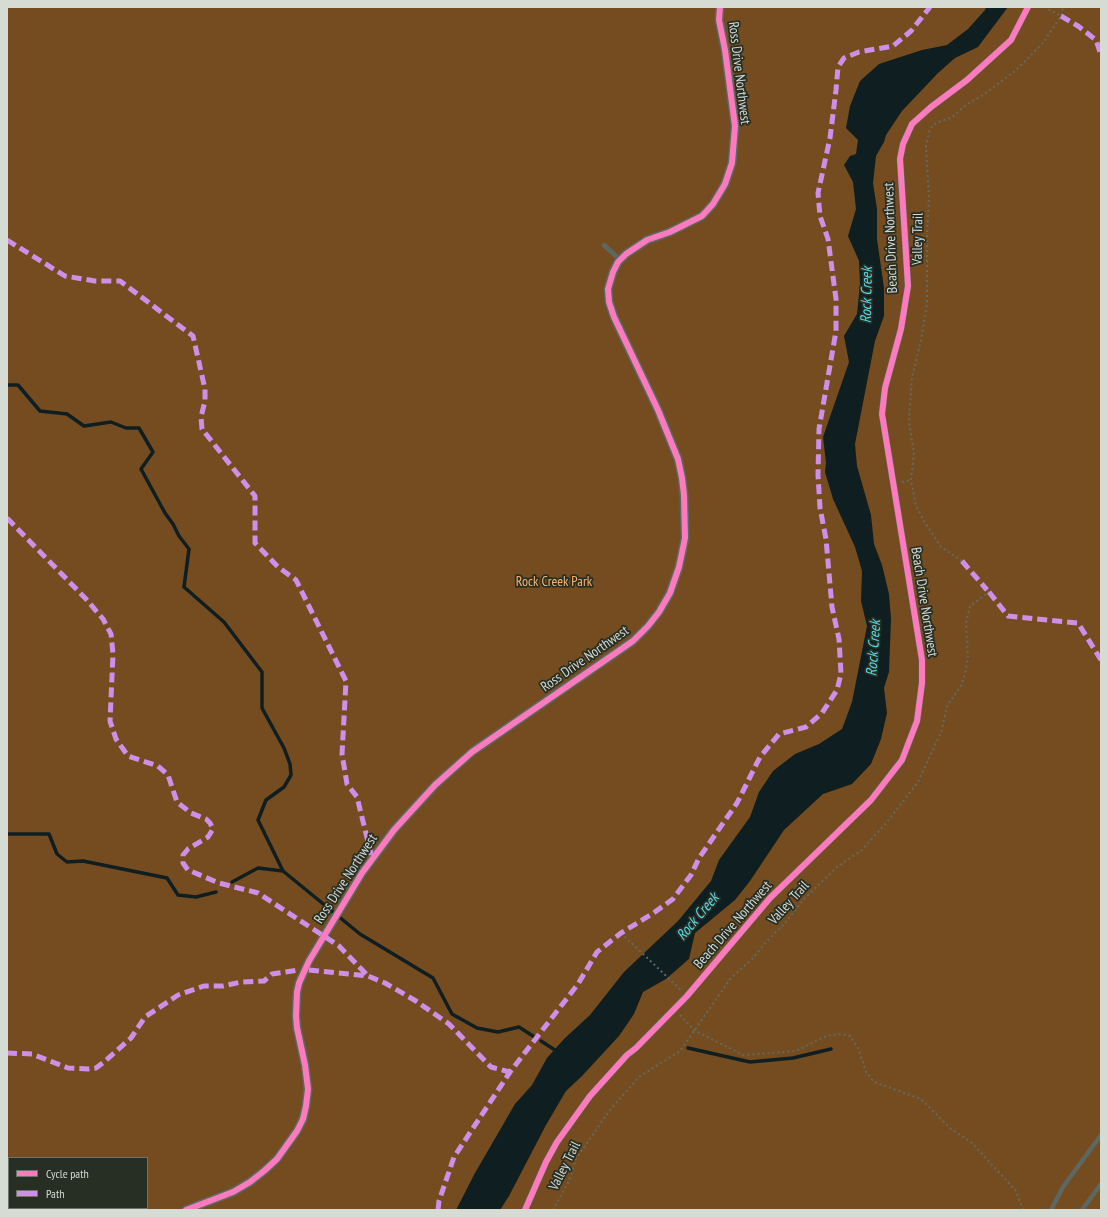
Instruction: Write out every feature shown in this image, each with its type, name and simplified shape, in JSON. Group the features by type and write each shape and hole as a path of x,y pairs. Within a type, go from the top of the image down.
{"street":[{"name":"Ross Drive Northwest","path":"186,1210 232,1192 250,1182 277,1158 297,1131 306,1106 308,1089 305,1065 297,1028 296,1003 299,982 309,960 362,873 405,816 448,772 472,752 633,641 659,612 670,593 679,567 684,538 684,495 682,478 678,459 661,417 614,318 609,302 608,289 613,272 620,260 647,240 670,232 702,216 713,204 725,184 732,163 735,126 724,40 719,20 720,7"},
{"name":"Beach Drive Northwest","path":"525,1210 546,1162 557,1142 590,1096 627,1055 636,1048 687,996 770,898 871,800 902,760 917,721 922,683 922,660 882,414 885,388 901,329 908,286 900,159 903,144 912,124 931,107 967,80 1011,40 1028,7"}],"lane":[{"path":"604,245 620,260"},
{"path":"1051,1210 1063,1187 1101,1135"},
{"path":"1082,1210 1101,1184"}],"path":[{"path":"1044,7 1060,16"},
{"path":"621,933 678,986"},
{"path":"674,1009 694,1030 743,1055 796,1051 826,1036 838,1034 850,1036 858,1048 866,1072 874,1082 921,1099 950,1128 972,1143 1016,1191 1023,1210"}],"green space":[{"name":"Rock Creek Park","path":"7,7 1101,7 1101,1210 7,1210"}],"water":[{"name":"Rock Creek","path":"986,7 1008,7 978,47 955,58 938,73 902,111 886,135 884,142 876,156 873,183 877,209 877,239 884,288 884,316 875,341 855,444 857,466 871,515 874,544 882,565 889,594 891,619 889,672 884,688 887,713 881,739 871,764 852,784 823,794 784,830 750,881 735,900 695,933 689,959 666,979 643,992 634,1014 619,1036 566,1091 500,1210 456,1210 475,1173 515,1104 532,1085 547,1058 564,1039 590,1015 624,972 678,921 711,881 719,860 750,817 759,792 773,771 795,754 819,744 842,729 852,702 867,626 861,601 862,571 855,547 833,499 825,472 826,463 823,437 849,362 844,336 857,314 860,284 859,261 848,236 856,209 853,182 844,165 850,156 856,154 858,140 846,128 850,106 860,81 879,64 922,50 947,45 968,29"}],"waterway":[{"path":"7,385 18,385 40,411 67,414 84,426 111,422 126,428 139,428 153,452 141,469 165,513 189,549 184,587 224,622 262,672 262,708 284,748 290,764 291,775 284,787 266,800 258,820 283,871 360,934 433,978 452,1014 477,1028 498,1032 519,1027 533,1036"},
{"path":"7,834 49,834 57,854 67,862 83,861 167,878 178,895 196,897 216,892"},
{"path":"232,882 258,868 283,871"},
{"path":"541,1041 558,1052"},
{"path":"688,1048 750,1062 793,1058 831,1049"}],"marked path":[{"path":"438,1210 439,1201 454,1157 510,1072 578,984 597,952 621,933 673,899 691,875 699,858 737,803 760,757 779,734 806,727 822,713 837,690 841,674 839,639 832,607 826,539 820,508 818,475 819,429 836,331 836,299 828,239 820,216 818,193 830,138 838,67 844,58 859,52 893,46 911,31 930,7"},
{"path":"1061,16 1078,26 1096,40 1101,55"},
{"path":"7,240 65,276 95,281 120,281 193,336 205,389 205,401 201,417 202,429 255,496 255,543 278,567 296,580 346,681 342,754 347,784 357,797 372,858"},
{"path":"7,518 86,599 103,619 111,634 113,654 110,721 116,739 128,756 158,766 168,775 177,802 191,813 206,819 210,823 213,829 208,837 188,849 183,855 183,863 188,870 219,883 258,893 339,946 368,976"},
{"path":"962,561 987,590"},
{"path":"989,592 1008,616 1078,623 1101,660"},
{"path":"7,1053 32,1054 68,1068 96,1068 131,1038 145,1017 178,995 204,986 223,986 241,982 264,981 272,974 298,970"},
{"path":"309,970 368,976 385,983 416,1001 449,1024 491,1067 510,1072"}],"cycle path":[{"path":"186,1210 233,1192 250,1182 277,1159 297,1131 303,1119 308,1089 305,1065 297,1028 297,992 299,983 309,961 362,873 394,830 435,785 472,752 633,641 659,612 670,593 679,567 685,538 682,478 678,459 658,410 614,317 609,302 608,289 613,272 618,262 626,254 647,240 670,232 702,216 713,204 725,184 732,163 735,126 725,50 719,20 720,7"},
{"name":"Valley Trail","path":"525,1210 546,1162 557,1142 590,1096 627,1055 636,1048 687,996 770,898 871,800 902,760 917,721 922,683 922,660 882,414 885,388 901,329 908,286 900,159 903,144 912,124 931,107 967,80 1011,40 1028,7"}]}
